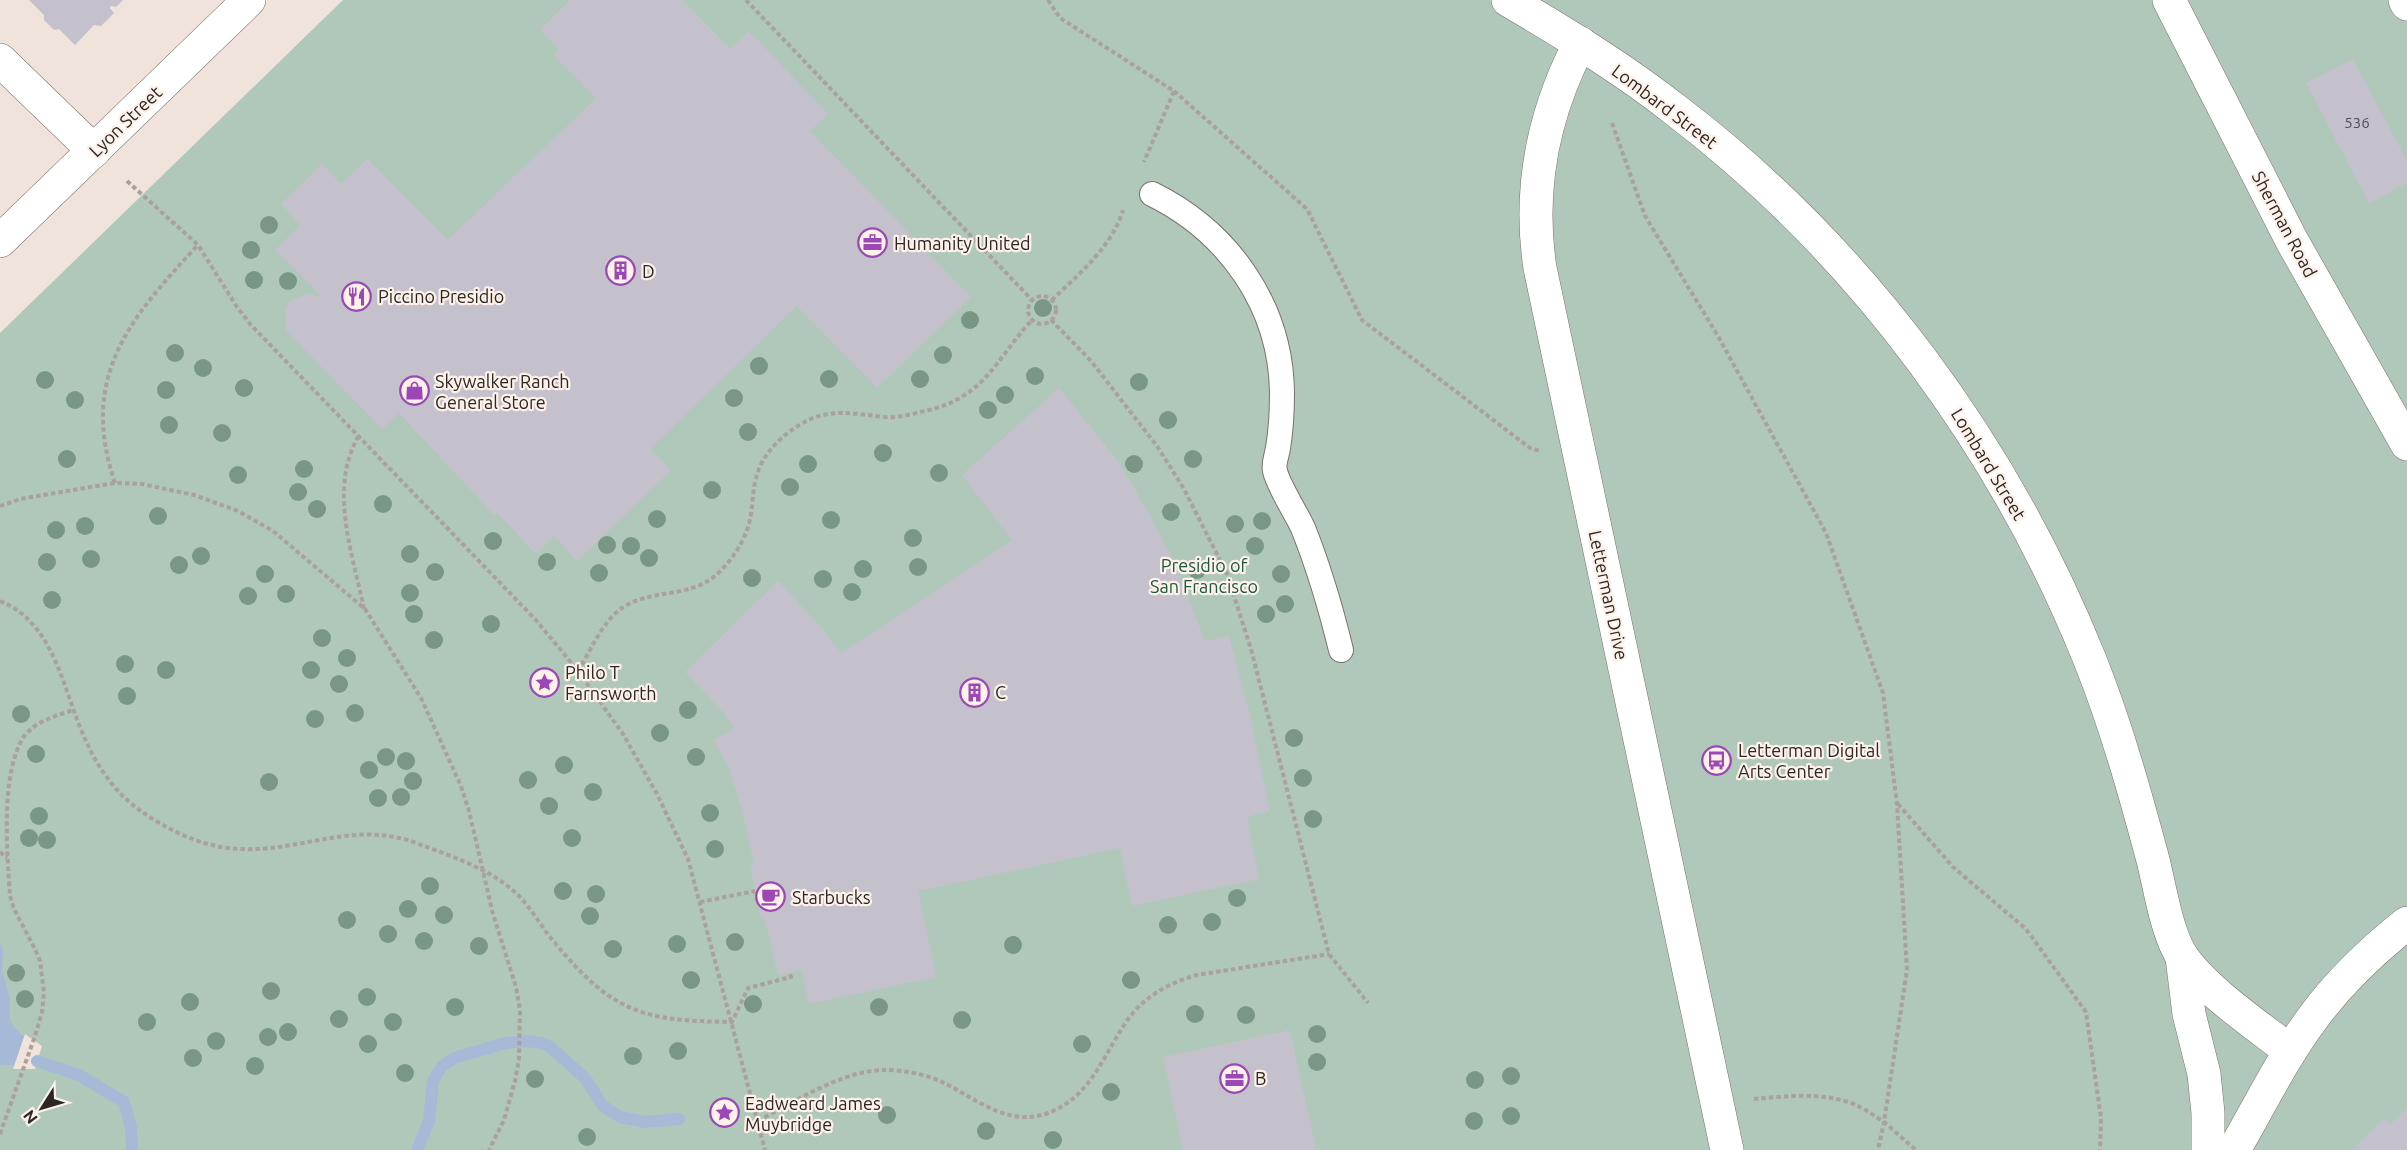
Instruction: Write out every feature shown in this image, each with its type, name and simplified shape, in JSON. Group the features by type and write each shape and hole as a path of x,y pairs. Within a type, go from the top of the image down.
{"street":[{"name":"Lyon Street","path":"0,241 249,0"},
{"name":"Lombard Street","path":"1508,0 1580,43 1678,111 1780,200 1832,253 1884,313 1934,377 1979,443 2019,512 2056,584 2090,659 2116,733 2167,918 2182,957 2220,996 2290,1051"},
{"name":"Sherman Road","path":"2169,0 2292,241 2407,444"},
{"name":"Letterman Drive","path":"1580,43 1559,85 1543,138 1534,206 1539,268 1727,1150"},
{"path":"0,60 94,151"},
{"path":"2234,1150 2290,1051 2315,1015 2346,977 2407,923"},
{"path":"2182,957 2189,1014 2204,1074 2208,1113 2208,1150"}],"lane":[{"path":"1152,194 1177,206 1198,221 1238,262 1255,289 1270,323 1280,360 1282,394 1274,470 1317,564 1341,650"}],"path":[{"path":"746,0 1032,300"},
{"path":"1048,0 1060,18 1174,91 1307,209 1362,320 1530,448 1581,463"},
{"path":"1140,171 1174,91"},
{"path":"1612,123 1645,216 1718,336 1826,533 1882,693 1897,804 1907,970 1878,1150"},
{"path":"128,181 198,245 251,325 536,619 578,671 623,734 657,794 688,859 765,1150"},
{"path":"1052,300 1084,270 1109,240 1119,225 1124,209"},
{"path":"115,483 108,463 103,408 113,360 135,318 198,245"},
{"path":"1042,296 1052,300 1055,313 1051,321 1044,324 1032,320 1028,310 1032,300 1042,296"},
{"path":"578,671 608,621 624,606 651,597 695,588 723,568 744,537 751,516 756,476 768,453 778,441 804,423 834,412 848,411 888,417 905,416 938,409 953,403 988,377 1011,342 1032,320"},
{"path":"1051,321 1091,361 1157,446 1184,489 1227,574 1251,649 1329,954 1368,1003"},
{"path":"358,435 345,472 345,500 351,546 365,609"},
{"path":"0,506 20,499 115,483 142,484 220,503 238,511 289,542 365,609 421,698 461,786 470,811 493,914 516,987 520,1010 519,1059 511,1101 489,1150"},
{"path":"0,601 30,619 46,643 58,666 86,743 99,767 135,807 157,822 183,835 210,844 240,849 269,848 342,836 387,834 404,838 483,870 518,895 575,967 598,989 619,1003 642,1013 666,1019 732,1022"},
{"path":"0,1134 42,1012 42,975 35,949 14,909 10,896 5,796 10,763 16,748 35,726 73,710"},
{"path":"1897,804 1953,867 2026,929 2086,1012 2101,1118 2100,1150"},
{"path":"0,852 8,858"},
{"path":"700,902 755,891"},
{"path":"758,1121 828,1085 864,1072 884,1070 922,1075 942,1082 1003,1114 1019,1116 1045,1114 1061,1107 1090,1083 1129,1018 1149,998 1166,987 1197,975 1329,954"},
{"path":"732,1022 748,988 790,977 789,972"},
{"path":"1746,1099 1794,1096 1829,1097 1859,1106 1884,1122 1916,1150"}],"green space":[{"name":"Presidio of San Francisco","path":"343,0 2407,0 2407,1150 0,1150 0,333"}],"water":[{"path":"0,943 3,949 2,971 10,999 10,1021 20,1034 41,1049 36,1066 0,1065"}],"pier":[{"path":"25,1034 42,1046 35,1069 13,1069"}],"building":[{"path":"29,0 123,0 116,7 111,6 114,13 101,26 94,25 75,45 59,29 54,30 44,20 44,15"},
{"name":"D","path":"570,0 682,0 730,49 749,31 828,114 810,131 971,297 877,388 797,306 650,449 671,470 577,561 554,536 536,554 497,513 494,515 399,413 382,429 286,330 286,310 290,301 308,293 317,297 320,295 275,250 300,225 281,204 322,164 341,184 368,159 448,240 596,98 554,55 559,50 540,29"},
{"path":"2353,59 2407,161 2407,183 2369,203 2306,83"},
{"name":"C","path":"1059,388 1118,461 1148,512 1173,559 1205,641 1229,636 1249,712 1270,811 1247,817 1259,879 1132,906 1120,848 918,891 936,977 809,1004 802,970 778,975 765,919 761,919 750,866 754,865 742,810 729,768 714,740 734,728 723,712 685,672 778,581 821,627 841,653 1012,540 962,475"},
{"name":"B","path":"1290,1030 1316,1150 1183,1150 1163,1057"},
{"path":"2407,1108 2407,1150 2353,1150 2384,1119 2390,1125"}],"waterway":[{"path":"417,1150 429,1121 433,1081 442,1066 454,1058 506,1043 527,1041 542,1043 550,1047 585,1078 603,1106 620,1117 645,1122 679,1119"},
{"path":"37,1061 79,1075 124,1102 131,1128 132,1150"}],"place":[{"name":"Humanity United","path":"873,243"},
{"name":"D","path":"621,271"},
{"name":"Piccino Presidio","path":"357,296"},
{"name":"Skywalker Ranch General Store","path":"414,391"},
{"name":"Philo T Farnsworth","path":"544,682"},
{"name":"C","path":"974,692"},
{"name":"Letterman Digital Arts Center","path":"1717,760"},
{"name":"Starbucks","path":"771,897"},
{"name":"B","path":"1234,1078"},
{"name":"Eadweard James Muybridge","path":"724,1113"}]}
